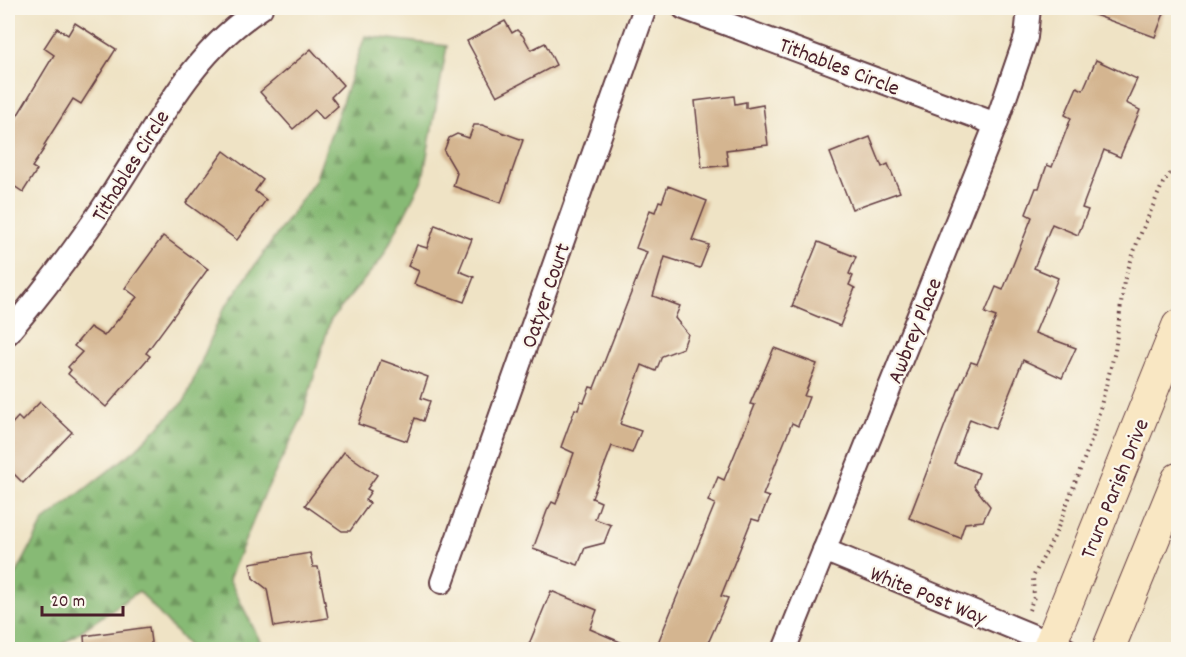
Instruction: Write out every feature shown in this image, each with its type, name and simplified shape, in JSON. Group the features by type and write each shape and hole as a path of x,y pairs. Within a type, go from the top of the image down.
{"street":[{"name":"Tithables Circle","path":"8,333 91,225 184,81 226,34 261,8"},
{"name":"Oatyer Court","path":"442,582 645,8"},
{"name":"Tithables Circle","path":"684,8 996,124"},
{"name":"Awbrey Place","path":"784,650 996,124 1026,37 1029,8"},
{"name":"Truro Parish Drive","path":"1055,647 1179,326"},
{"path":"1108,650 1179,478"},
{"name":"White Post Way","path":"824,550 1055,647"}],"path":[{"path":"1022,632 1034,597 1033,577 1055,535 1093,436 1114,351 1124,282 1138,240 1163,183 1179,163"}],"green space":[{"path":"365,36 447,46 423,178 382,258 330,321 302,418 264,495 229,579 264,649 191,649 139,591 61,645 50,649 8,649 8,590 44,521 135,450 185,400 223,310 315,181"}],"building":[{"path":"1081,8 1166,8 1155,37 1081,10"},
{"path":"505,21 512,33 517,30 523,36 531,50 545,43 556,65 497,96 467,41"},
{"path":"75,23 116,49 81,104 73,99 32,167 37,170 23,192 8,182 8,131 54,55 44,48 57,28 68,35"},
{"path":"311,49 343,85 331,97 338,106 323,119 315,110 293,129 260,92"},
{"path":"1096,60 1137,79 1126,103 1140,110 1120,157 1104,150 1082,208 1088,210 1078,235 1052,224 1034,268 1058,278 1035,333 1076,348 1062,378 1023,360 995,429 970,419 954,463 979,473 974,486 990,506 983,521 965,523 960,538 909,518 960,386 971,362 977,364 996,317 985,313 996,287 1003,290 1032,217 1026,214 1036,188 1039,188 1047,165 1052,167 1071,118 1065,115 1077,87 1083,90"},
{"path":"734,96 735,104 746,102 746,108 763,105 768,145 726,150 728,165 702,168 695,101"},
{"path":"474,125 482,125 523,140 501,203 453,186 457,173 444,151 449,138 457,134 469,138"},
{"path":"870,137 882,167 888,164 900,192 852,209 830,153"},
{"path":"224,151 263,180 255,191 266,200 237,240 186,203"},
{"path":"668,186 707,201 692,240 709,245 700,268 665,257 653,296 680,306 675,318 688,334 683,348 662,356 656,371 642,365 620,424 641,431 632,453 612,446 592,498 601,502 595,519 611,525 604,543 585,548 578,565 533,549 547,511 552,502 556,504 574,453 561,447 575,409 578,410 581,401 584,402 590,387 594,388 647,252 636,248 650,210 655,212"},
{"path":"435,225 472,239 459,271 474,277 464,302 414,284 419,271 408,266 417,245 427,248"},
{"path":"163,236 208,269 146,353 150,356 106,407 68,374 71,370 68,367 82,352 74,346 90,327 104,336 137,297 125,288"},
{"path":"818,242 856,257 849,274 853,276 849,285 855,288 840,326 792,306"},
{"path":"774,348 817,364 804,396 809,397 798,426 792,423 763,495 769,497 759,521 752,519 721,596 728,598 705,650 655,650 715,504 708,501 718,477 724,480 755,405 750,404"},
{"path":"381,360 428,377 421,398 430,401 423,421 415,418 407,441 358,424"},
{"path":"40,402 72,432 23,483 8,468 8,428 18,417 22,421"},
{"path":"344,452 377,475 367,489 371,491 365,500 370,503 350,531 342,531 305,505"},
{"path":"310,553 313,567 318,567 328,618 274,627 267,589 253,578 250,563"},
{"path":"551,591 597,610 590,629 639,650 544,650 529,644"},
{"path":"149,627 152,650 85,650 84,636"}]}
